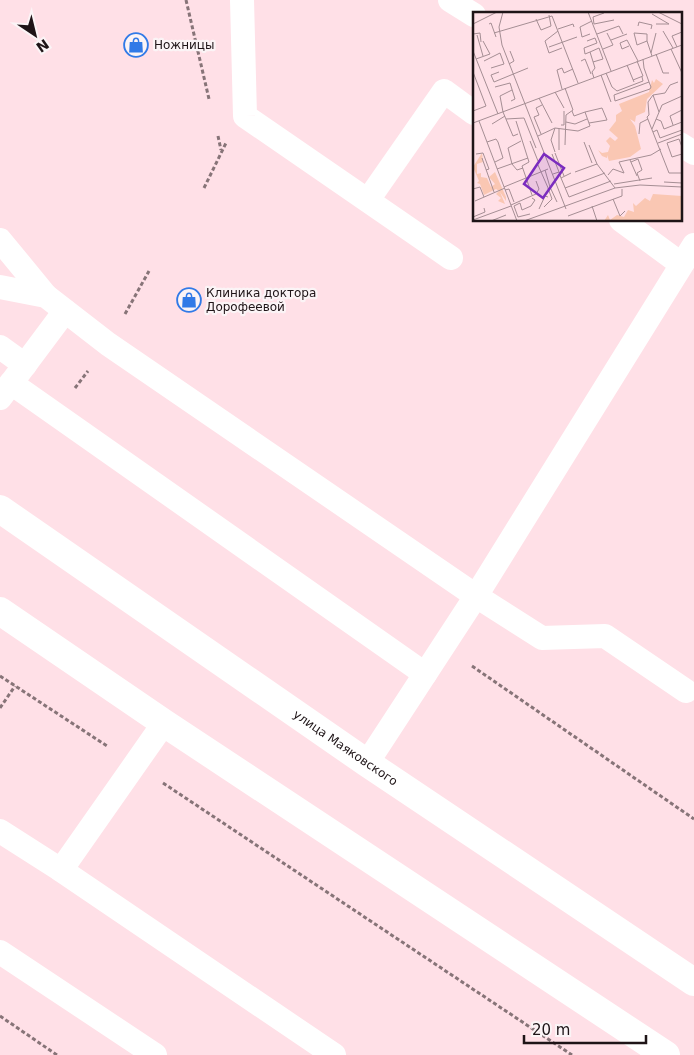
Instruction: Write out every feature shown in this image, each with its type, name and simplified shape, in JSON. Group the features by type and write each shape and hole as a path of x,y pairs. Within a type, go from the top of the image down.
{"main road":[{"name":"улица Маяковского","path":"0,509 367,763 694,982"},
{"path":"0,611 666,1055"}],"lane":[{"path":"242,0 246,116 451,258"},
{"path":"450,0 473,14"},
{"path":"368,200 444,91 473,112"},
{"path":"682,145 694,153"},
{"path":"621,221 681,264"},
{"path":"0,240 46,296 108,344 476,596 542,638 605,636 686,691"},
{"path":"367,763 476,596 694,245"},
{"path":"0,287 46,296"},
{"path":"12,382 65,311"},
{"path":"0,347 12,382 425,674"},
{"path":"61,870 164,722"},
{"path":"0,831 61,870 334,1055"},
{"path":"0,952 154,1055"}],"path":[{"path":"186,0 210,103"},
{"path":"204,188 221,150 246,116"},
{"path":"216,132 221,150"},
{"path":"74,390 108,344 149,271"},
{"path":"443,646 694,819"},
{"path":"0,676 572,1055"},
{"path":"0,708 15,686"},
{"path":"0,1016 57,1055"}],"place":[{"name":"Ножницы","path":"136,45"},
{"name":"Клиника доктора Дорофеевой","path":"189,300"}]}
